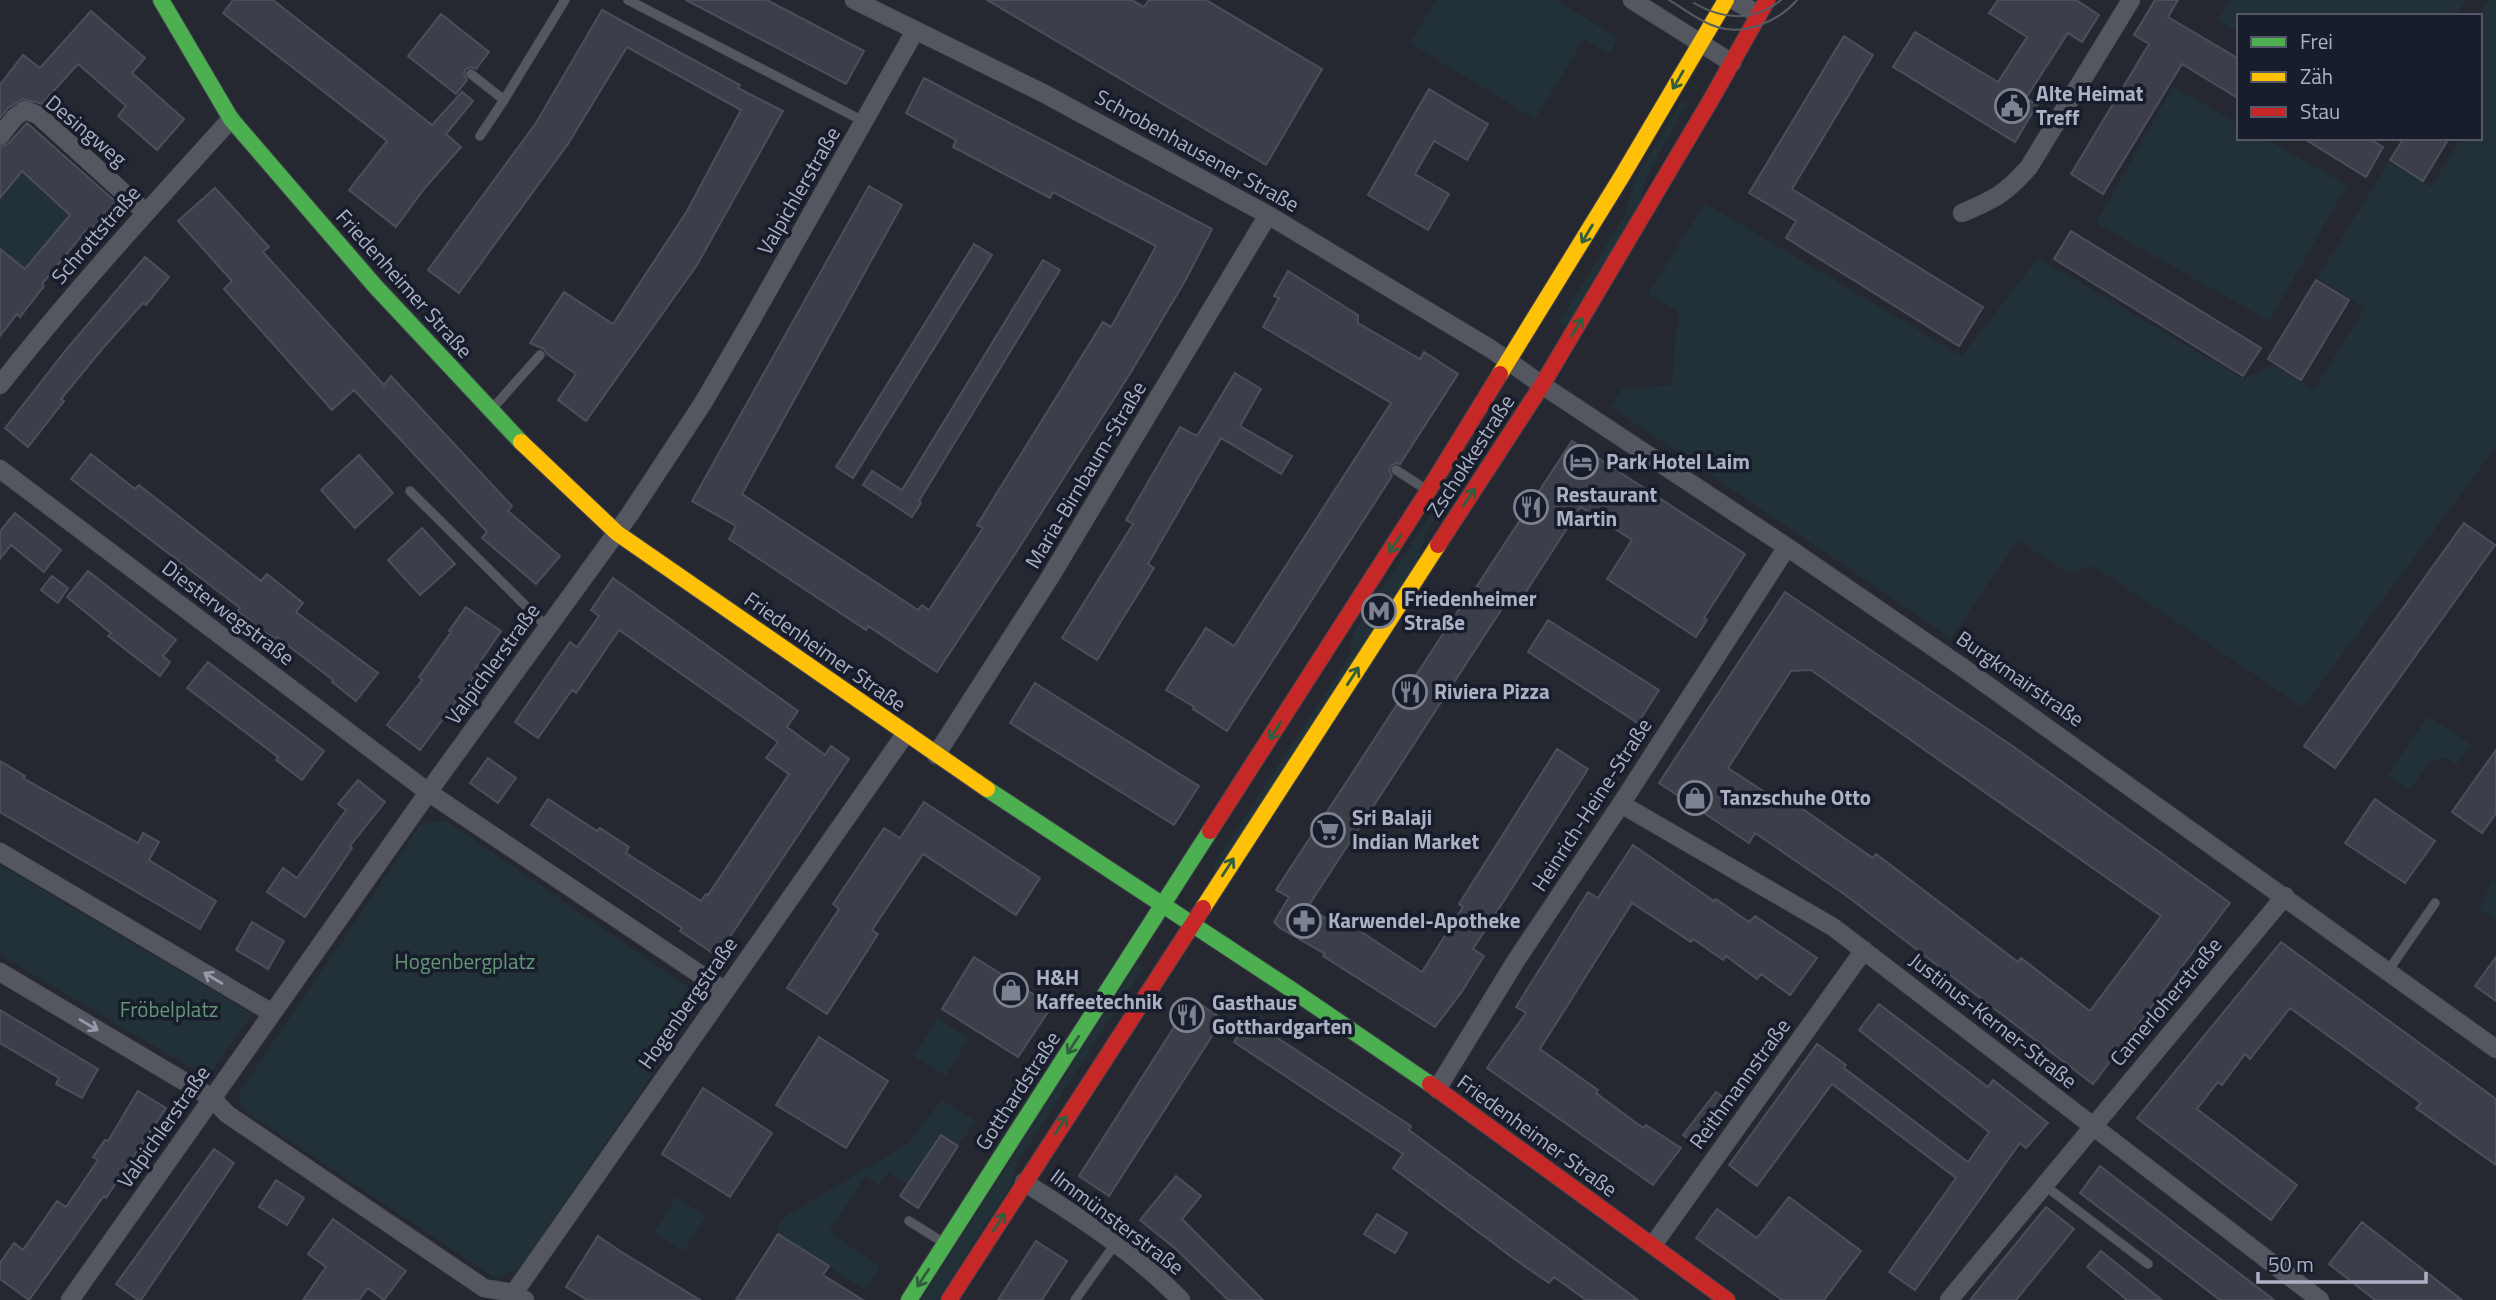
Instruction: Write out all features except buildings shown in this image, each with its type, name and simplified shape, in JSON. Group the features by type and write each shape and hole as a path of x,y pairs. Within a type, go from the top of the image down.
{"main road":[{"name":"Friedenheimer Straße","path":"161,0 231,119 375,286 526,447 617,533 936,755 1437,1088 1727,1300"},
{"name":"Zschokkestraße","path":"1163,905 1428,491 1622,176 1726,0"},
{"name":"Zschokkestraße","path":"1191,924 1542,386 1763,7"},
{"name":"Gotthardstraße","path":"909,1300 1163,905"},
{"path":"949,1300 1191,924"}],"street":[{"name":"Schrobenhausener Straße","path":"854,0 1042,93 1269,215 1508,361"},
{"path":"1632,0 1732,63"},
{"path":"1733,0 1763,7"},
{"path":"1962,213 1996,199 2010,189 2029,167 2131,0"},
{"name":"Valpichlerstraße","path":"77,1298 212,1098 428,792 617,533 703,403 915,31"},
{"name":"Desingweg","path":"0,136 15,117 25,110 38,115 145,212"},
{"name":"Schrottstraße","path":"0,385 49,323 145,212 231,119"},
{"name":"Maria-Birnbaum-Straße","path":"936,755 1049,579 1269,215"},
{"name":"Burgkmairstraße","path":"1508,361 1787,547 2066,739 2496,1048"},
{"name":"Diesterwegstraße","path":"0,469 428,792"},
{"name":"Heinrich-Heine-Straße","path":"1437,1088 1517,959 1787,547"},
{"name":"Hogenbergstraße","path":"516,1298 724,991 906,733"},
{"path":"428,792 724,991"},
{"name":"Justinus-Kerner-Straße","path":"1621,804 1833,927 2320,1300"},
{"path":"0,852 272,1013"},
{"name":"Camerloherstraße","path":"1949,1300 2285,896"},
{"name":"Reithmannstraße","path":"1653,1245 1864,950"},
{"path":"0,972 212,1098 227,1114 484,1289 516,1298"},
{"name":"Ilmmünsterstraße","path":"1024,1182 1079,1216 1158,1277 1181,1300"}],"lane":[{"path":"480,136 565,0"},
{"path":"628,0 865,122"},
{"path":"471,74 504,100"},
{"path":"491,410 540,355"},
{"path":"1396,470 1428,491"},
{"path":"410,491 548,628"},
{"path":"2388,971 2435,903"},
{"path":"2044,1184 2148,1264"},
{"path":"909,1221 945,1244"},
{"path":"1075,1300 1115,1244"}],"green space":[{"path":"1436,0 1556,0 1618,38 1609,54 1584,39 1535,119 1410,43"},
{"path":"2230,0 2466,0 2457,14 2237,14 2237,32 2218,20"},
{"path":"2488,0 2496,0 2496,447 2303,707 2093,566 2069,574 2018,540 1951,638 1611,407 1622,389 1672,385 1678,312 1648,294 1705,203 1962,356 2038,258 2244,379 2273,365 2314,390 2365,308 2317,278 2389,162 2431,187 2460,140 2482,140 2480,14"},
{"path":"2173,87 2237,123 2237,140 2268,140 2347,185 2269,321 2096,223"},
{"path":"1682,100 1687,103 1646,178 1636,215 1567,327 1559,322 1626,213 1635,180"},
{"path":"22,171 70,215 25,269 0,249 0,198"},
{"path":"1497,414 1501,417 1426,533 1417,562 1217,871 1212,867 1347,660 1354,632"},
{"path":"2428,716 2470,744 2456,765 2444,757 2429,762 2410,790 2388,775"},
{"name":"Hogenbergplatz","path":"445,820 688,987 694,1014 519,1269 495,1278 241,1108 239,1093 421,824"},
{"name":"Fröbelplatz","path":"0,865 253,1014 207,1077 0,955"},
{"path":"2492,881 2496,883 2496,918 2479,910"},
{"path":"1137,964 1143,968 1017,1163 1012,1183 937,1300 921,1300"},
{"path":"937,1018 969,1038 946,1076 914,1056"},
{"path":"941,1100 976,1121 958,1146 941,1135 908,1185 888,1172 879,1185 865,1176 829,1232 880,1266 865,1290 778,1234 777,1226 784,1217 909,1143"},
{"path":"676,1197 706,1216 684,1251 654,1233"}],"tram line":[{"path":"1669,0 1711,25 1739,30 1771,20 1797,0"},
{"path":"1694,3 1716,13 1738,16 1760,12 1781,0"}],"traffic: fast":[{"path":"161,0 231,119 375,286 521,442"},
{"path":"987,789 1430,1084"},
{"path":"909,1300 1210,831"}],"traffic: slow":[{"path":"1500,374 1726,0"},
{"path":"521,442 617,533 987,789"},
{"path":"1203,908 1438,545"}],"traffic: jam":[{"path":"1438,545 1542,385 1767,0"},
{"path":"1210,831 1500,374"},
{"path":"949,1300 1203,908"},
{"path":"1430,1084 1727,1300"}],"place":[{"name":"Alte Heimat Treff","path":"2012,106"},
{"name":"Park Hotel Laim","path":"1581,462"},
{"name":"Restaurant Martin","path":"1531,507"},
{"name":"Friedenheimer Straße","path":"1379,611"},
{"name":"Riviera Pizza","path":"1410,692"},
{"name":"Tanzschuhe Otto","path":"1695,798"},
{"name":"Sri Balaji Indian Market","path":"1328,830"},
{"name":"Karwendel-Apotheke","path":"1304,921"},
{"name":"H&H Kaffeetechnik","path":"1011,990"},
{"name":"Gasthaus Gotthardgarten","path":"1187,1015"}]}
